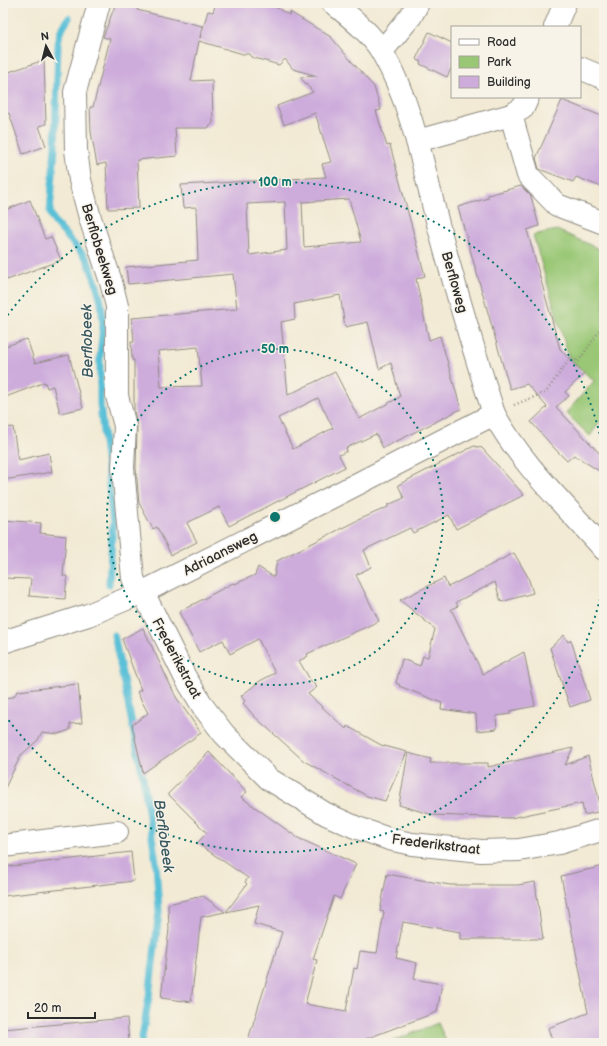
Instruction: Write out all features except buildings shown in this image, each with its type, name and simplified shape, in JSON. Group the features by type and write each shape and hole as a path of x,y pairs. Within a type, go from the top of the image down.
{"street":[{"name":"Berflobeekweg","path":"99,3 74,92 76,150 80,180 117,306 117,396 125,426 123,468 133,578 141,592"},
{"name":"Berfloweg","path":"333,3 365,31 382,50 401,88 417,141 445,249 494,414 504,434 528,464 604,549"},
{"path":"382,50 411,16 418,3"},
{"path":"555,26 565,3"},
{"path":"581,68 604,78"},
{"path":"417,141 511,115 523,108 528,98"},
{"path":"511,115 528,175 556,205 604,223"},
{"name":"Adriaansweg","path":"3,642 88,615 141,592 494,414"},
{"name":"Frederikstraat","path":"141,592 185,677 204,708 224,734 269,779 326,814 355,827 389,839 412,844 481,851 519,850 559,843 604,830"},
{"path":"3,846 117,832"}],"path":[{"path":"494,414 546,392 572,356 578,362 604,324"}],"green space":[{"path":"557,230 604,251 604,416 590,436 566,413 594,381 569,358 533,235"},
{"path":"438,1023 447,1043 388,1043"}],"waterway":[{"name":"Berflobeek","path":"69,18 60,32 58,44 55,147 50,212 55,223 87,259 101,301 103,325 100,357 100,405 113,522 109,584"},
{"name":"Berflobeek","path":"114,635 142,772 156,862 159,912 149,997 141,1043"}]}
